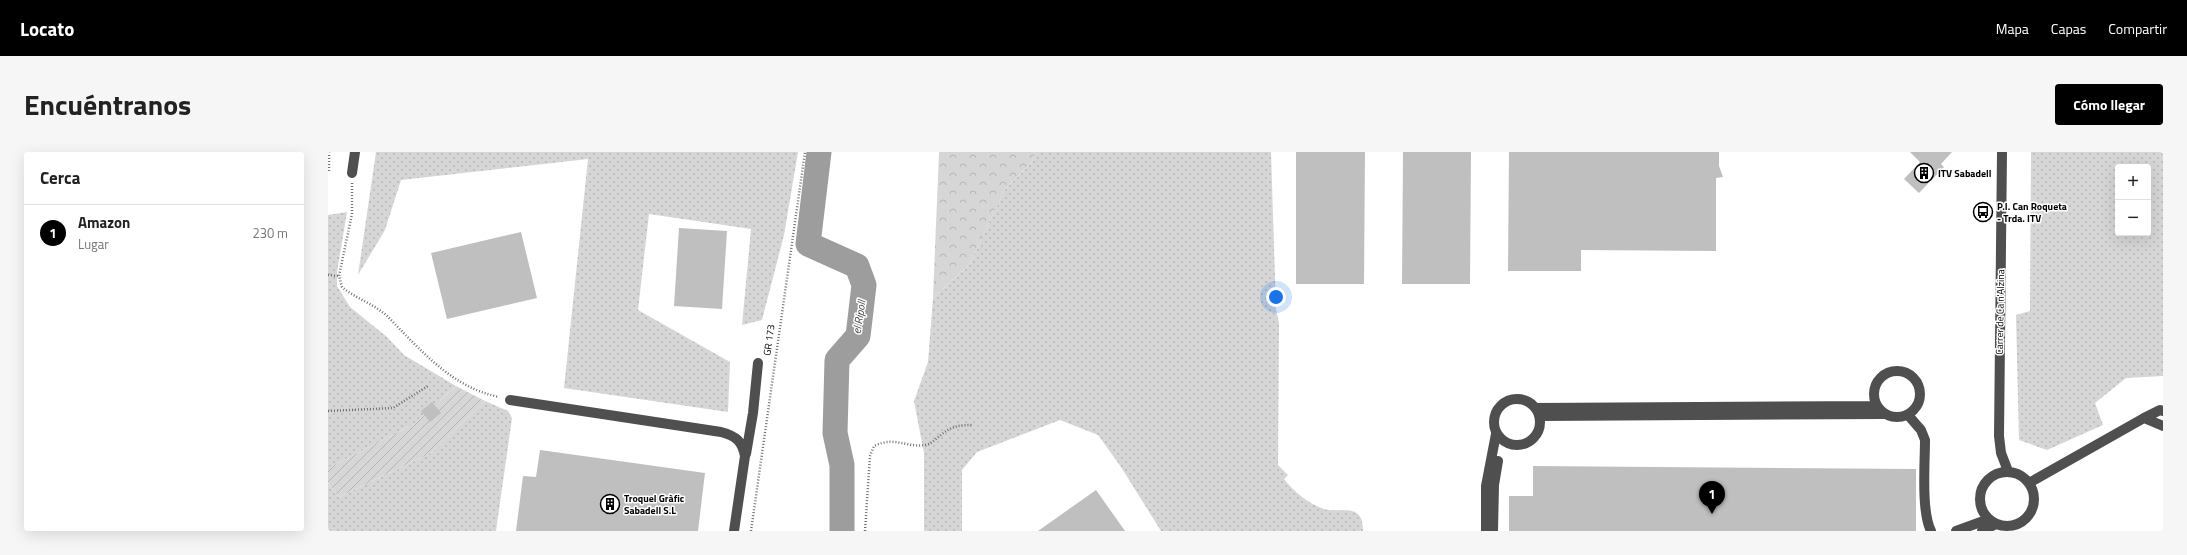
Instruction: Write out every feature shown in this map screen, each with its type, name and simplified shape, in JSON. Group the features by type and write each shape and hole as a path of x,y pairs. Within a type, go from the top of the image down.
{"street":[{"path":"352,173 355,152"},
{"name":"Carrer de Ca n'Alzina","path":"2002,152 1999,436 2001,453 2008,471"},
{"path":"734,531 745,456 754,413 758,363"},
{"path":"1537,412 1884,414 1895,418 1908,415 1916,408 1920,392 1913,378 1899,371 1891,371 1878,379 1873,392 1876,406 1884,414"},
{"path":"1493,531 1494,485 1499,437 1493,420 1498,407 1504,402 1519,398 1527,400 1537,412 1540,428 1530,441 1515,446 1499,437"},
{"path":"510,400 721,432 735,436 743,446 745,456"},
{"path":"1537,412 1876,406"},
{"path":"2030,483 2144,418 2160,410 2163,411"},
{"path":"1908,415 1921,430 1925,440 1926,508 1928,525 1931,531"},
{"path":"2144,418 2163,426"},
{"path":"1486,531 1486,486 1499,437"},
{"path":"2008,471 2020,474 2030,483 2033,490 2034,505 2026,518 2014,528 1993,521 1980,505 1982,488 1992,476 2008,471"},
{"path":"1956,531 1993,521"},
{"path":"1982,531 1993,521"}],"path":[{"path":"329,152 329,173"},
{"name":"GR 173","path":"751,531 805,152"},
{"path":"352,173 352,214 339,276 342,287 387,316 432,362 479,392 510,400"},
{"path":"328,275 339,276"},
{"path":"328,411 393,408 428,386"},
{"path":"864,531 870,456 874,446 884,441 919,445 929,444 950,428 958,425 973,424"}],"green space":[{"path":"376,152 798,152 784,235 762,320 742,325 751,229 649,214 638,310 730,362 728,412 564,388 588,159 401,180 385,230 358,275"},
{"path":"939,152 1035,152 1032,162 1005,189 969,265 933,298"},
{"path":"1035,152 1271,152 1276,309 1279,323 1278,465 1288,475 1284,479 1302,497 1324,509 1355,512 1362,522 1363,531 1161,531 1121,467 1098,435 1060,420 977,452 962,470 962,531 924,531 924,453 914,401 928,362 933,298 969,265 1005,189 1032,162"},
{"path":"2031,152 2163,152 2163,376 2126,378 2095,403 2103,425 2047,450 2019,440 2016,315 2030,311"},
{"path":"347,212 337,272 337,286 350,307 387,337 404,355 456,386 414,424 328,468 328,215"},
{"path":"456,386 485,401 431,453 339,497 328,483 328,468 414,424"},
{"path":"485,401 508,411 512,418 496,531 328,531 328,483 339,497 431,453"}],"building":[{"path":"1296,152 1365,152 1364,284 1296,284"},
{"path":"1403,152 1471,152 1470,284 1402,284"},
{"path":"1509,152 1719,152 1719,166 1723,177 1716,178 1716,251 1581,250 1581,271 1508,271"},
{"name":"ITV Sabadell","path":"1910,152 1952,152 1941,164 1944,167 1919,193 1904,179 1920,162"},
{"path":"679,228 727,231 722,309 674,306"},
{"path":"521,232 537,298 447,319 431,253"},
{"path":"432,402 441,413 430,422 421,411"},
{"name":"Troquel Gràfic Sabadell S.L","path":"540,450 705,473 698,531 516,531 523,476 536,477"},
{"path":"1533,466 1916,469 1916,531 1509,531 1509,496 1533,496"},
{"path":"1096,490 1125,531 1038,531"}],"waterway":[{"name":"el Ripoll","path":"819,152 808,244 857,266 864,285 858,336 837,360 835,433 842,465 842,531"}],"place":[{"name":"ITV Sabadell","path":"1924,173"},
{"name":"P.I. Can Roqueta - Trda. ITV","path":"1983,212"},
{"name":"Troquel Gràfic Sabadell S.L","path":"610,504"},
{"name":"Amazon","path":"1712,514"}]}
